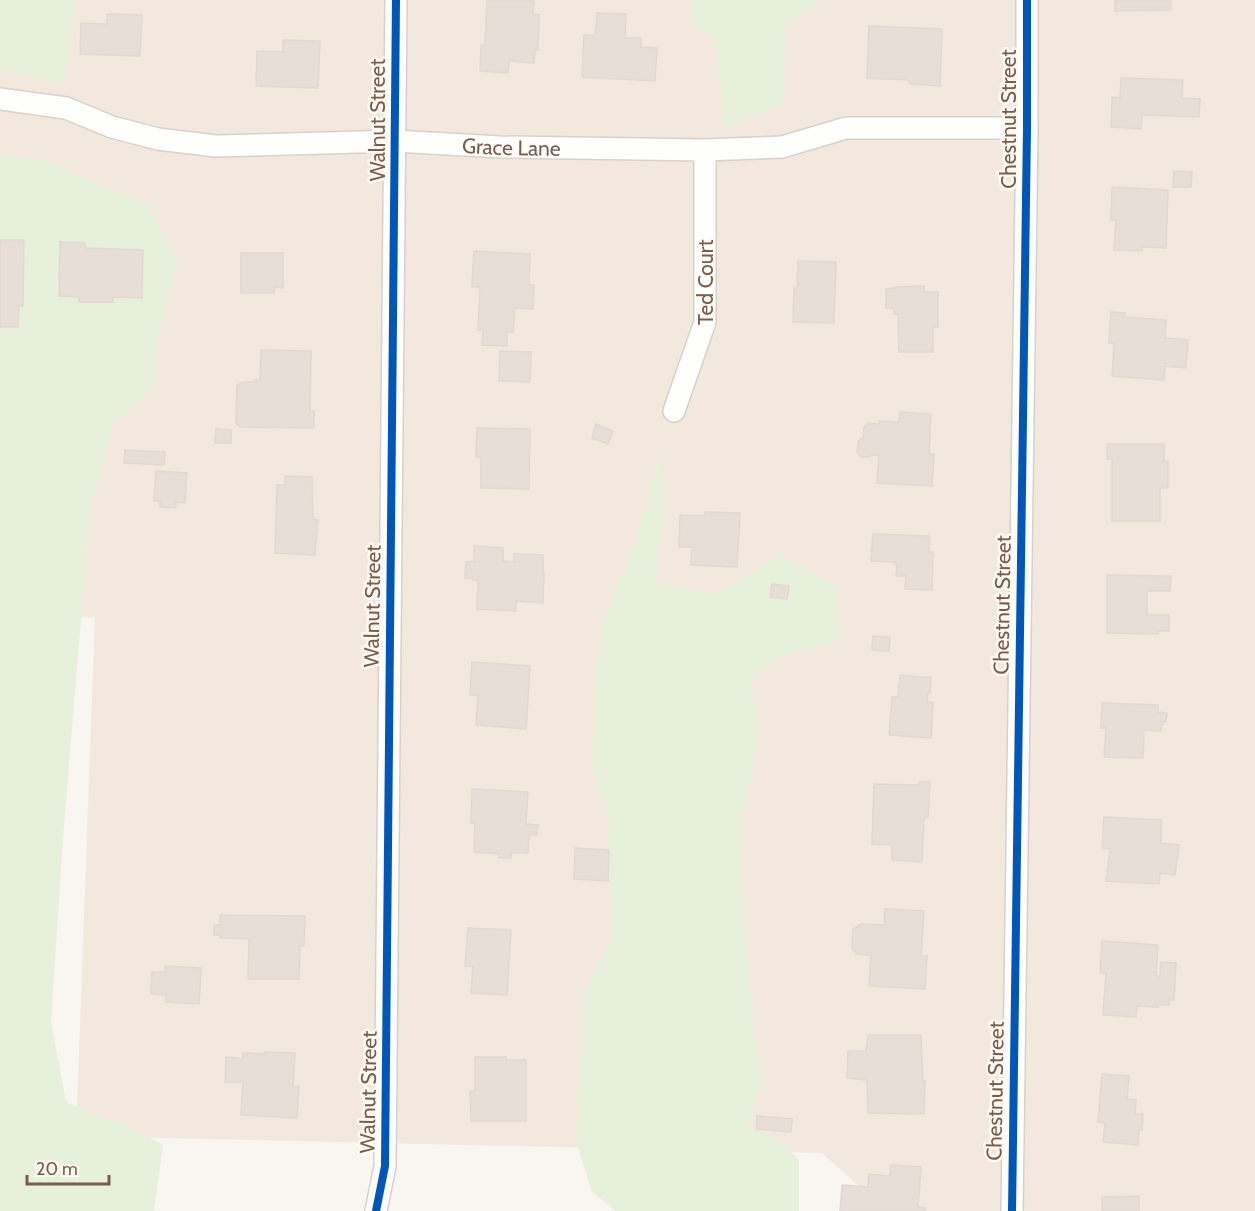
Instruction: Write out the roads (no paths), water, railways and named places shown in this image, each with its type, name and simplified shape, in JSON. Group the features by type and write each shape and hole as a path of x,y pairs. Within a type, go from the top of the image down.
{"street":[{"name":"Walnut Street","path":"376,1211 385,1166 396,0"},
{"name":"Chestnut Street","path":"1012,1211 1027,0"},
{"name":"Grace Lane","path":"0,99 66,108 112,127 158,139 216,146 395,141 500,147 705,150 782,147 846,128 1027,128"},
{"name":"Ted Court","path":"674,411 705,322 705,150"}]}
